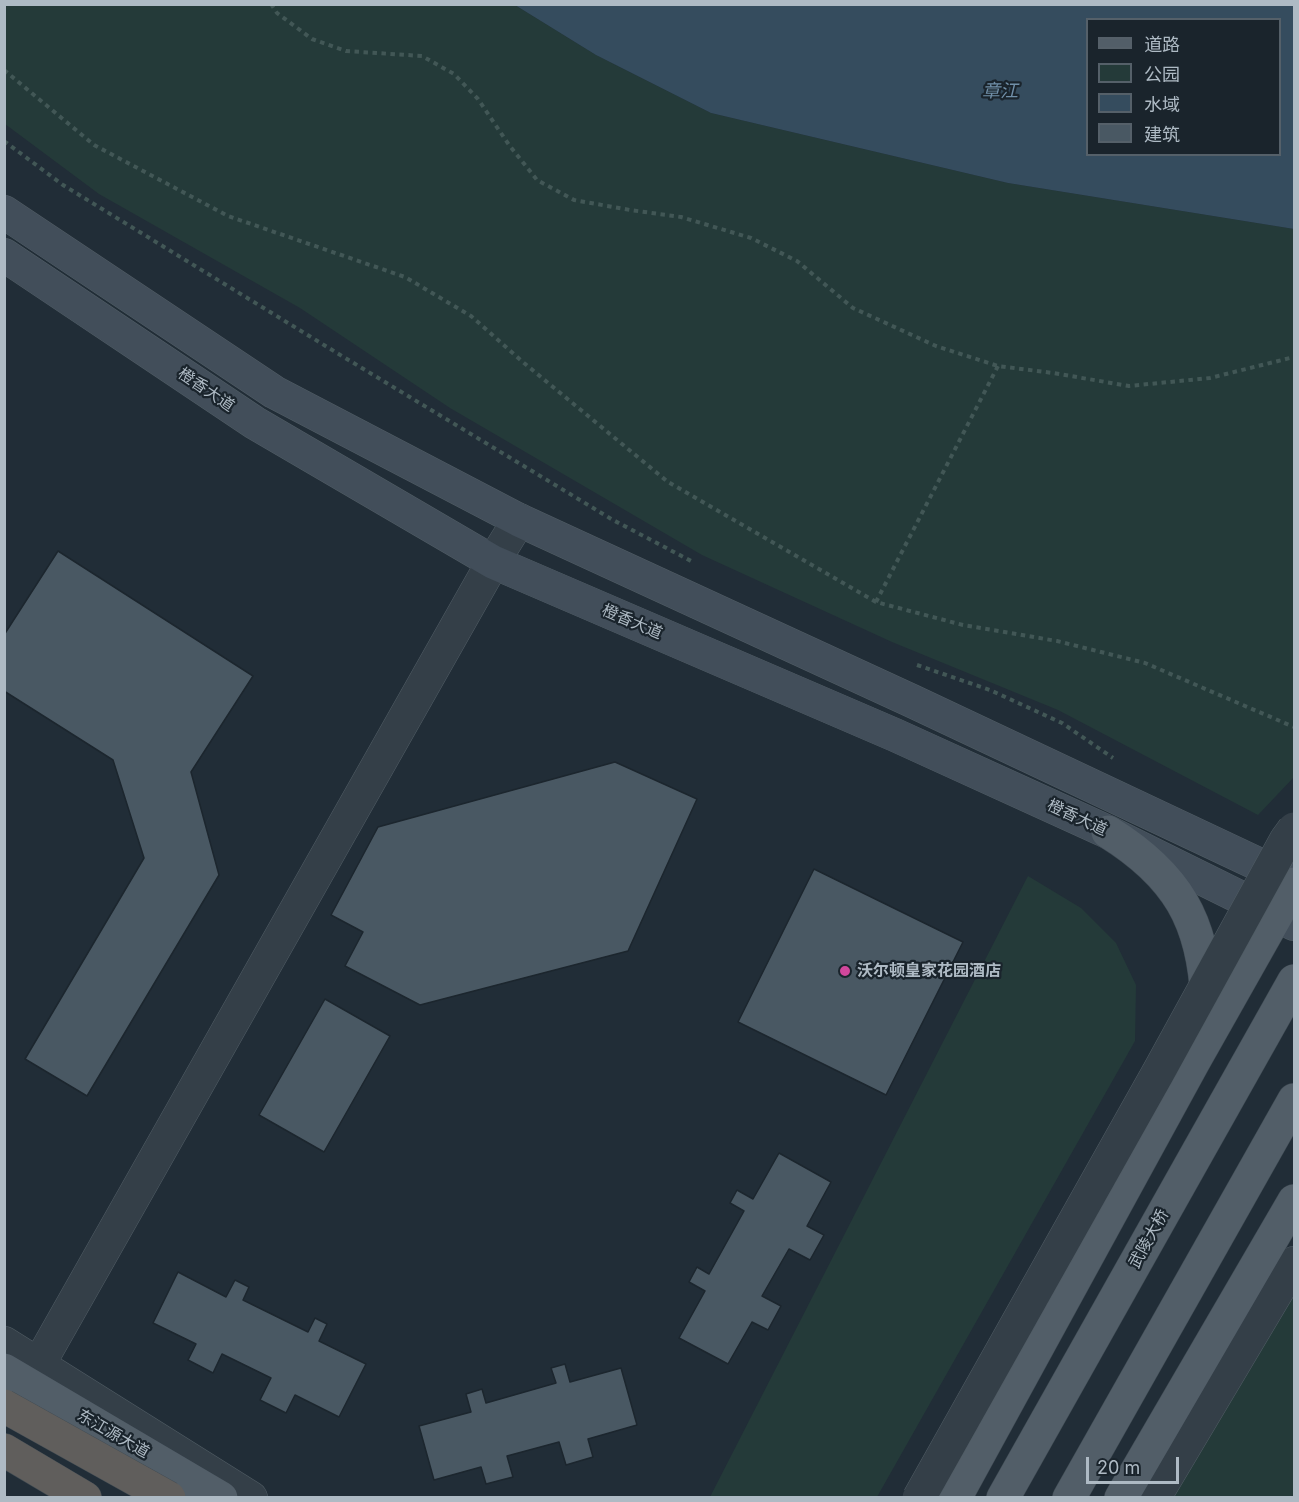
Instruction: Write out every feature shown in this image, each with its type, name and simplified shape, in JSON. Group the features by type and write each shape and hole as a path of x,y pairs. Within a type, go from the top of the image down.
{"highway":[{"path":"18,1381 169,1497"},
{"path":"4,1450 85,1497"}],"main road":[{"path":"4,212 274,392 519,520 923,706 1294,882 1286,920 1194,1061 955,1497"},
{"name":"橙香大道","path":"4,255 255,423 493,562 895,735 1108,832 1286,920"},
{"path":"1108,832 1134,848 1156,867 1175,890 1190,916 1204,963 1207,1003 1203,1032 1194,1061"},
{"name":"武陵大桥","path":"1003,1497 1294,981"},
{"path":"1069,1497 1294,1100"},
{"path":"1120,1497 1294,1201"},
{"name":"东江源大道","path":"18,1381 221,1497"}],"street":[{"path":"4,1425 18,1381 519,520"},
{"path":"920,1497 1294,829"},
{"path":"1154,1497 1294,1263"},
{"path":"4,1343 18,1381 251,1497"}],"path":[{"path":"271,4 277,13 312,39 346,51 422,56 454,74 478,99 509,145 537,180 574,200 681,217 751,238 796,261 852,308 936,346 998,366 1129,386 1210,378 1294,357"},
{"path":"4,70 94,145 228,216 405,277 471,316 532,371 668,482 876,602 963,625 1057,641 1145,663 1294,727"},
{"path":"4,141 63,185 347,359 613,520 695,563"},
{"path":"876,602 998,366"},
{"path":"909,663 990,690 1062,723 1120,763"}],"green space":[{"path":"4,5 515,5 596,55 711,113 1008,183 1294,229 1294,777 1258,815 1058,710 892,642 702,555 450,408 300,308 99,194 5,124"},
{"path":"1028,876 1081,908 1116,943 1136,985 1135,1041 877,1497 710,1497"},
{"path":"1294,1290 1294,1497 1166,1497"}],"water":[{"name":"章江","path":"515,5 1294,5 1294,229 1008,183 711,113 596,55"}],"building":[{"path":"58,551 253,676 191,772 219,875 87,1096 25,1059 144,858 113,760 4,691 4,635"},
{"path":"615,762 697,799 628,951 420,1005 345,966 363,932 331,915 378,827"},
{"path":"814,869 963,942 886,1095 738,1022"},
{"path":"325,999 390,1036 324,1152 259,1115"},
{"path":"779,1153 831,1182 807,1226 824,1235 810,1260 789,1249 762,1296 781,1306 768,1330 752,1322 728,1364 679,1338 705,1291 689,1282 697,1267 709,1274 744,1211 730,1203 737,1190 753,1199"},
{"path":"178,1272 226,1297 235,1280 249,1287 243,1300 308,1332 315,1318 327,1324 319,1341 366,1364 339,1417 295,1395 286,1413 260,1400 271,1378 222,1354 213,1373 188,1360 196,1344 153,1323"},
{"path":"565,1364 570,1382 621,1368 637,1425 588,1439 593,1457 566,1465 559,1442 507,1456 513,1477 486,1484 481,1467 434,1480 419,1426 471,1412 466,1394 482,1389 486,1403 556,1383 551,1368"}],"place":[{"name":"沃尔顿皇家花园酒店","path":"845,971"}]}
